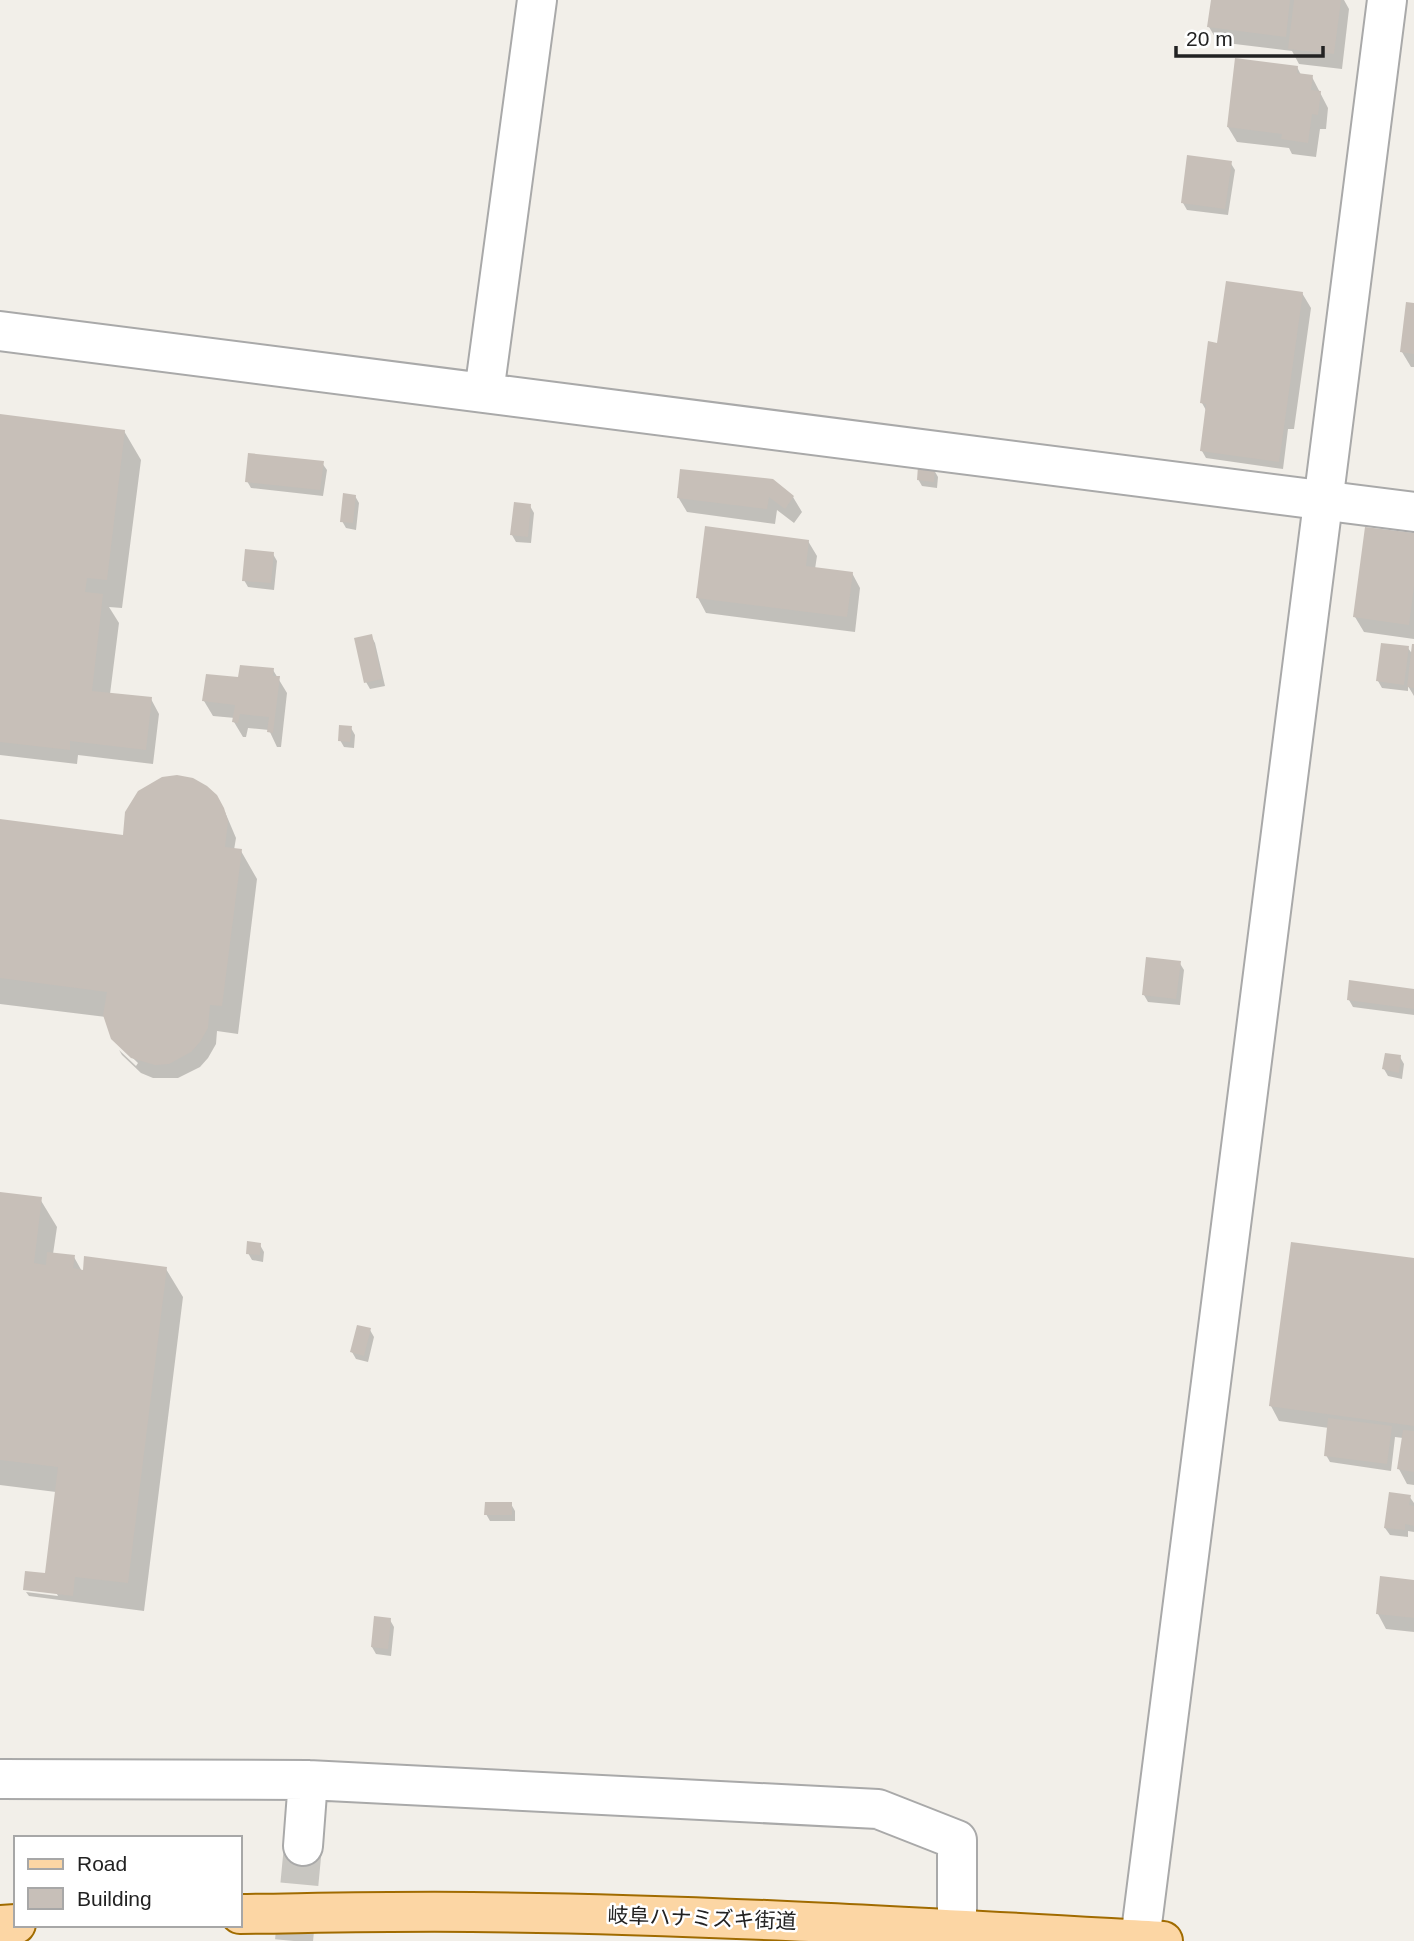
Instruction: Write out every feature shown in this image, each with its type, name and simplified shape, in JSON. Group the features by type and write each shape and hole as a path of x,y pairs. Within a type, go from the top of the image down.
{"main road":[{"name":"岐阜ハナミズキ街道","path":"242,1914 471,1912 650,1915 954,1935 1148,1941"}],"street":[{"path":"484,393 537,0"},
{"path":"1148,1941 1387,0"},
{"path":"0,331 1414,512"},
{"path":"0,1779 308,1780 878,1809 957,1840 954,1935"},
{"path":"303,1846 308,1780"}],"building":[{"path":"1211,0 1290,0 1286,37 1207,27"},
{"path":"1294,0 1341,0 1334,54 1288,49"},
{"path":"1235,58 1298,66 1297,73 1313,75 1311,90 1321,91 1318,115 1312,114 1308,143 1281,139 1282,134 1227,127"},
{"path":"1187,155 1232,161 1225,209 1181,203"},
{"path":"1226,281 1303,292 1279,462 1200,451 1206,404 1200,403 1208,341 1217,343"},
{"path":"1406,302 1414,303 1414,354 1400,352"},
{"path":"0,414 125,430 107,580 87,578 85,592 103,594 92,691 152,697 146,750 70,741 70,750 0,742"},
{"path":"248,453 324,461 320,490 245,482"},
{"path":"918,466 935,468 934,482 917,480"},
{"path":"680,469 773,479 794,496 785,509 769,497 767,509 677,498"},
{"path":"343,493 356,495 353,523 340,522"},
{"path":"514,502 531,504 528,537 510,535"},
{"path":"705,526 809,540 806,566 853,572 847,617 696,598"},
{"path":"1365,527 1414,533 1414,586 1409,625 1353,617"},
{"path":"245,549 274,552 271,583 242,581"},
{"path":"372,634 382,679 364,683 354,638"},
{"path":"1381,643 1409,646 1404,685 1376,681"},
{"path":"1414,644 1414,688 1407,687"},
{"path":"240,665 274,668 273,676 280,676 273,733 267,732 269,717 240,714 238,723 232,722 235,705 202,701 206,674 238,677"},
{"path":"339,725 352,726 350,742 338,741"},
{"path":"177,775 193,778 217,795 228,821 225,847 242,849 222,1006 210,1005 208,1028 191,1052 169,1064 155,1065 131,1058 111,1039 103,1015 107,992 0,978 0,819 123,835 125,812 138,791 162,777"},
{"path":"1146,957 1181,961 1176,999 1142,995"},
{"path":"1349,980 1414,989 1414,1009 1347,1000"},
{"path":"1385,1053 1401,1055 1399,1073 1382,1069"},
{"path":"0,1192 42,1197 34,1263 46,1265 47,1252 75,1255 73,1268 83,1270 84,1256 167,1267 128,1583 75,1577 73,1596 23,1590 25,1571 45,1573 58,1467 0,1460"},
{"path":"247,1241 261,1243 260,1255 246,1254"},
{"path":"1291,1242 1414,1258 1414,1426 1269,1406"},
{"path":"357,1325 371,1328 364,1356 350,1352"},
{"path":"1328,1418 1392,1426 1387,1464 1324,1456"},
{"path":"1403,1430 1414,1431 1414,1472 1397,1469"},
{"path":"1389,1492 1411,1495 1409,1505 1414,1506 1414,1526 1405,1524 1405,1530 1384,1528"},
{"path":"485,1502 512,1502 512,1515 484,1515"},
{"path":"1380,1576 1414,1580 1414,1618 1376,1614"},
{"path":"374,1616 391,1618 388,1649 371,1647"}],"tunnel":[{"path":"294,1941 303,1846"}]}
